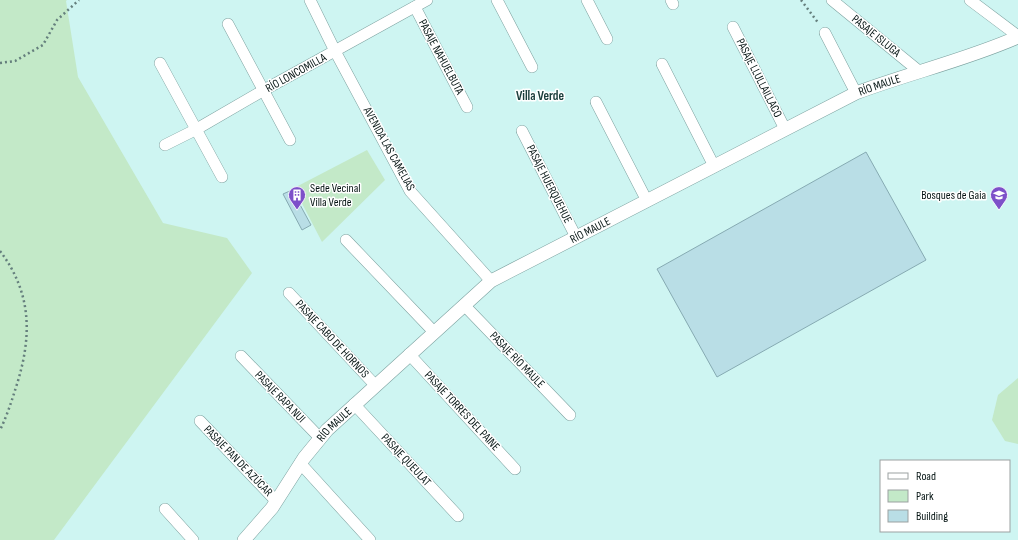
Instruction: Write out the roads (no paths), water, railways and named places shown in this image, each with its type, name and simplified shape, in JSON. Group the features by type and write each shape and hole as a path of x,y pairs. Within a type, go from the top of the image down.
{"street":[{"name":"AVENIDA LAS CAMELIAS","path":"310,0 335,51 410,190 491,281"},
{"name":"RÍO LONCOMILLA","path":"165,145 195,130 427,0"},
{"path":"497,0 532,67"},
{"path":"587,0 607,39"},
{"name":"PASAJE ISLUGA","path":"832,0 920,72"},
{"path":"970,0 1018,36"},
{"name":"PASAJE NAHUELBUTA","path":"415,7 467,107"},
{"path":"228,24 290,140"},
{"name":"PASAJE LLULLAILLACO","path":"732,27 785,129"},
{"path":"825,33 856,93"},
{"name":"RÍO MAULE","path":"249,538 276,501 300,463 320,438 354,404 491,281 856,93 886,81 920,72 998,45 1018,36"},
{"path":"160,63 195,130 222,177"},
{"path":"662,64 714,166"},
{"path":"596,102 647,201"},
{"name":"PASAJE HUERQUEHUE","path":"522,131 576,237"},
{"path":"346,240 434,332"},
{"name":"PASAJE CABO DE HORNOS","path":"289,293 375,385"},
{"name":"PASAJE RÍO MAULE","path":"464,305 570,415"},
{"name":"PASAJE TORRES DEL PAINE","path":"409,354 515,468"},
{"name":"PASAJE RAPA NUI","path":"240,356 320,438"},
{"name":"PASAJE QUEULAT","path":"354,404 458,516"},
{"name":"PASAJE PAN DE AZÚCAR","path":"200,421 276,501"},
{"path":"300,463 370,540"},
{"path":"165,508 193,540"}],"place":[{"name":"Sede Vecinal Villa Verde","path":"297,210"},
{"name":"Bosques de Gaia","path":"999,210"}],"district":[{"name":"Villa Verde","path":"540,96"}]}
